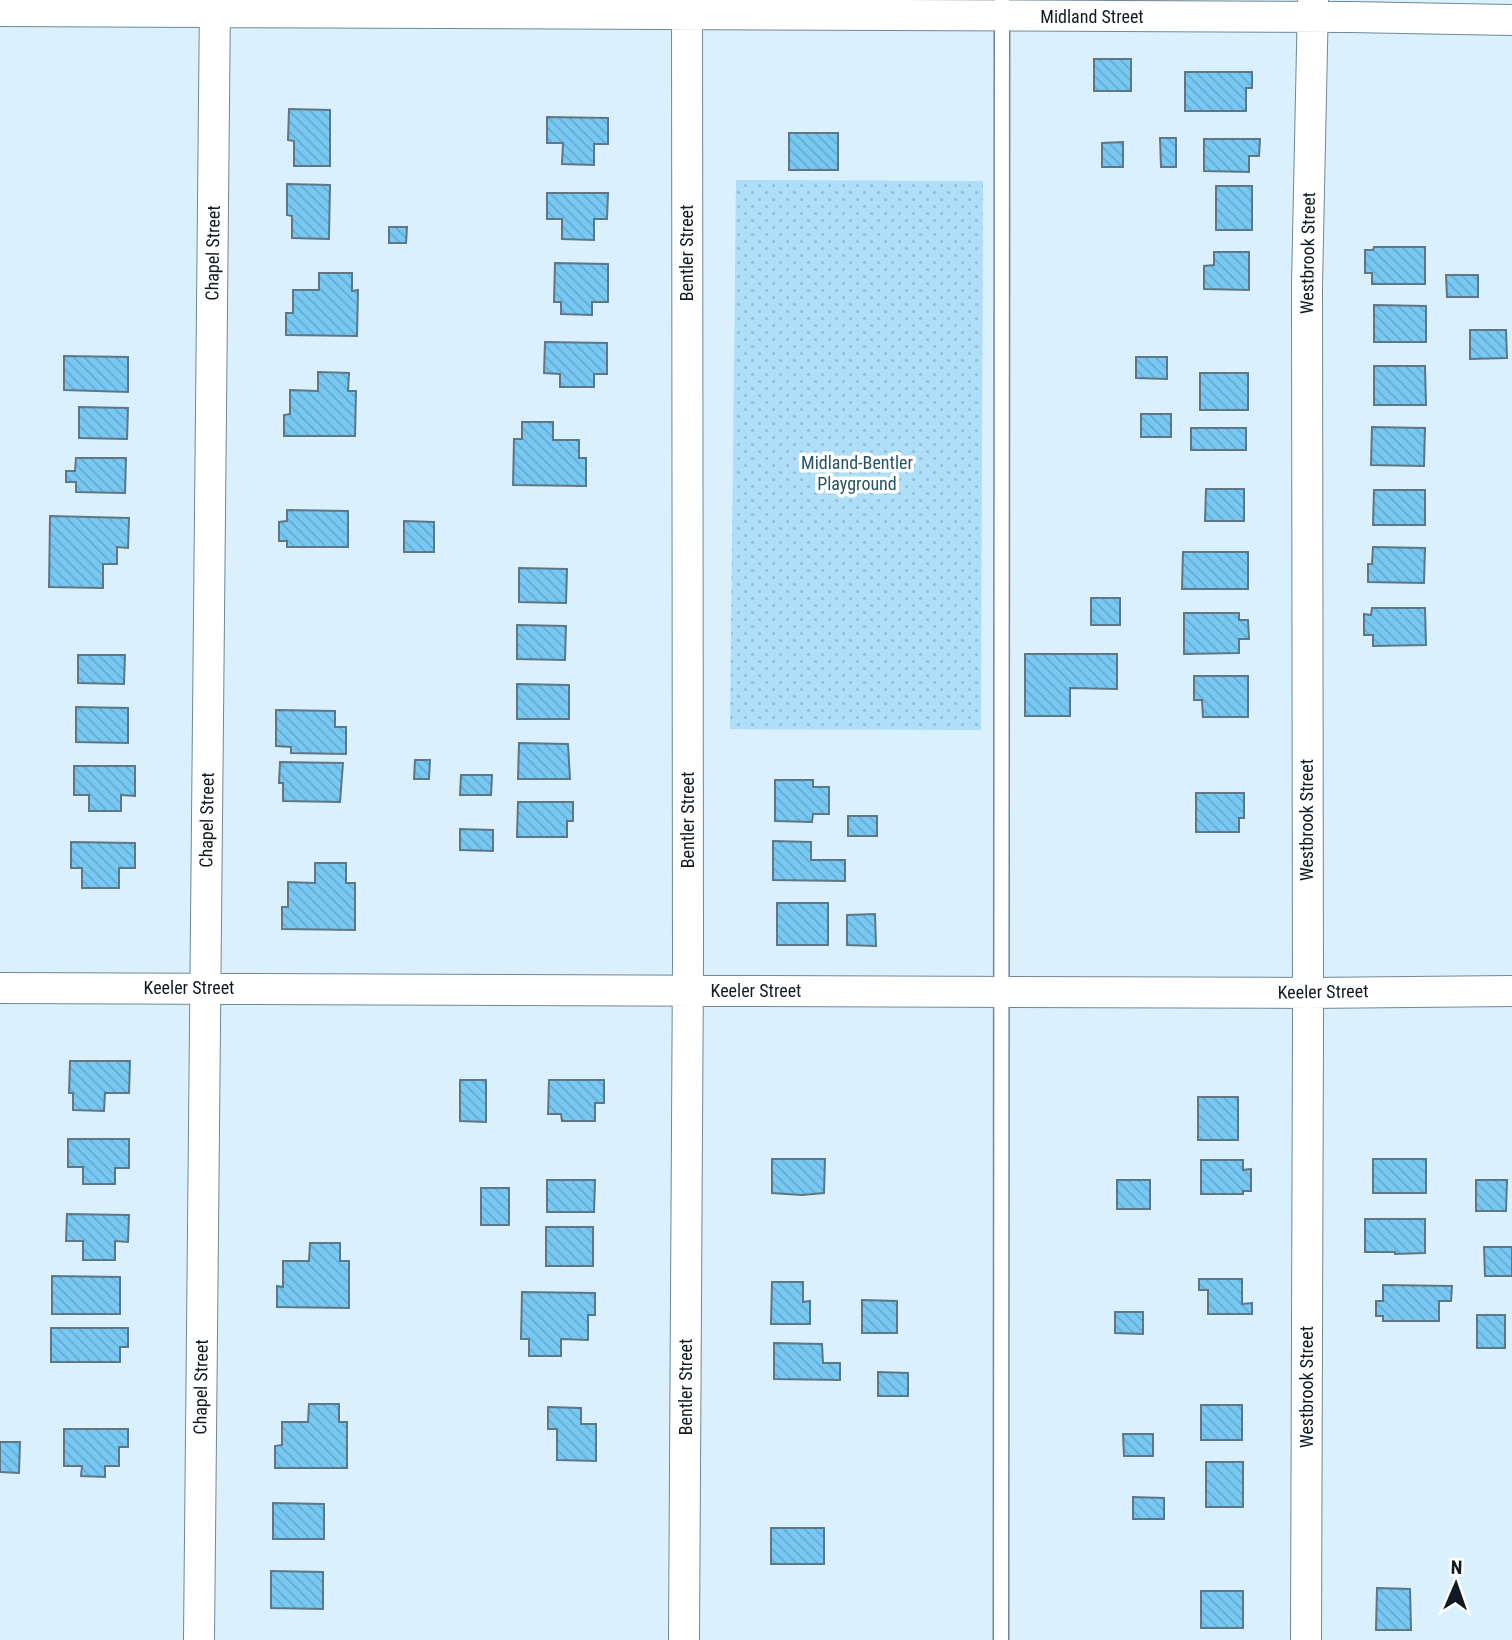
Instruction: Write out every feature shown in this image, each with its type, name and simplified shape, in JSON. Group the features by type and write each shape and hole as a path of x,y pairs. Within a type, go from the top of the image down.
{"street":[{"name":"Midland Street","path":"0,11 215,6 1313,9 1512,20"},
{"name":"Chapel Street","path":"199,1640 215,6"},
{"name":"Bentler Street","path":"684,1640 688,990 687,8"},
{"name":"Westbrook Street","path":"1306,1640 1307,286 1313,9"},
{"name":"Keeler Street","path":"0,988 1308,993 1512,991"}],"lane":[{"path":"1001,1640 1002,8"}],"green space":[{"name":"Midland-Bentler Playground","path":"736,180 983,181 981,730 730,729"}],"building":[{"path":"1094,59 1131,59 1131,91 1094,91"},
{"path":"1185,72 1252,72 1252,88 1246,88 1246,111 1185,111"},
{"path":"289,109 330,110 330,166 294,166 294,141 288,140"},
{"path":"547,117 608,118 608,144 594,144 594,165 562,164 563,143 547,143"},
{"path":"789,133 838,133 838,170 789,170"},
{"path":"1160,138 1176,138 1176,167 1161,167"},
{"path":"1204,139 1260,139 1259,156 1249,156 1249,172 1204,171"},
{"path":"1123,142 1123,167 1102,167 1102,143"},
{"path":"287,184 330,185 329,239 292,238 292,216 287,215"},
{"path":"1216,186 1252,186 1252,230 1216,230"},
{"path":"547,193 608,193 607,219 594,219 594,240 562,239 562,219 547,219"},
{"path":"389,227 407,227 406,243 389,243"},
{"path":"1374,247 1425,247 1425,284 1372,284 1372,273 1365,273 1365,250 1373,250"},
{"path":"1214,252 1249,252 1249,290 1204,289 1204,266 1214,265"},
{"path":"555,263 608,264 608,302 592,302 592,315 561,314 561,302 554,302"},
{"path":"319,273 352,273 352,291 358,290 357,336 286,335 286,313 293,313 293,290 319,290"},
{"path":"1446,275 1478,275 1478,297 1447,297"},
{"path":"1374,305 1426,306 1426,342 1374,342"},
{"path":"1470,330 1506,330 1507,358 1470,359"},
{"path":"545,342 607,343 607,374 594,374 594,387 560,387 560,374 544,373"},
{"path":"64,356 128,357 128,392 64,390"},
{"path":"1136,357 1167,357 1167,379 1136,378"},
{"path":"1374,366 1425,366 1426,405 1374,405"},
{"path":"318,372 349,373 348,391 356,391 355,436 284,436 284,415 290,414 290,390 318,391"},
{"path":"1200,373 1248,373 1248,410 1200,410"},
{"path":"79,407 128,408 127,439 79,438"},
{"path":"1141,414 1171,414 1171,437 1141,437"},
{"path":"522,422 553,422 553,440 579,440 579,458 586,458 586,486 513,485 514,439 522,439"},
{"path":"1372,427 1425,428 1424,466 1371,465"},
{"path":"1191,428 1246,428 1246,450 1191,450"},
{"path":"76,458 126,458 125,493 76,492 76,482 66,482 66,471 75,471"},
{"path":"1206,489 1244,489 1244,521 1205,521"},
{"path":"1374,490 1425,490 1425,525 1373,525"},
{"path":"287,510 348,511 348,547 287,547 287,541 279,541 279,522 287,521"},
{"path":"50,516 129,518 128,548 117,547 117,564 103,564 103,588 49,587"},
{"path":"404,521 434,522 434,552 404,552"},
{"path":"1373,547 1425,548 1424,583 1368,582 1368,564 1372,564"},
{"path":"1183,552 1248,552 1248,589 1182,589"},
{"path":"519,568 567,569 566,603 519,602"},
{"path":"1091,598 1120,598 1120,625 1091,625"},
{"path":"1372,608 1425,608 1426,645 1373,646 1373,635 1364,635 1364,614 1371,615"},
{"path":"1184,613 1239,613 1239,620 1248,620 1249,639 1239,639 1239,653 1184,654"},
{"path":"517,625 566,626 565,660 517,659"},
{"path":"1025,654 1117,654 1117,689 1070,688 1070,716 1025,716"},
{"path":"78,655 125,655 124,684 78,683"},
{"path":"1194,676 1248,676 1248,717 1203,717 1202,700 1194,700"},
{"path":"517,684 569,685 569,719 517,719"},
{"path":"76,707 128,708 128,743 76,742"},
{"path":"276,710 335,711 335,727 346,727 346,754 291,753 291,747 276,746"},
{"path":"519,743 568,744 570,779 518,779"},
{"path":"415,760 430,760 429,779 414,779"},
{"path":"280,762 343,763 340,802 283,801 283,783 279,783"},
{"path":"74,766 135,766 135,796 121,795 121,811 89,811 89,795 74,795"},
{"path":"461,775 492,775 491,795 460,795"},
{"path":"775,780 813,780 813,787 829,787 829,814 813,814 812,822 775,821"},
{"path":"1196,793 1244,793 1244,818 1239,818 1239,832 1196,832"},
{"path":"518,802 573,802 573,821 567,821 567,837 517,837"},
{"path":"848,816 877,816 877,836 848,836"},
{"path":"460,829 493,830 493,851 460,850"},
{"path":"773,841 811,842 811,860 845,860 845,881 773,880"},
{"path":"71,842 135,843 135,868 119,868 119,888 82,888 82,868 71,868"},
{"path":"315,863 346,863 346,883 355,883 355,930 282,929 282,907 288,907 288,882 315,883"},
{"path":"777,903 828,903 828,945 777,945"},
{"path":"875,914 876,946 847,945 847,915"},
{"path":"70,1061 130,1061 129,1093 105,1093 104,1111 73,1110 73,1093 69,1093"},
{"path":"460,1080 486,1080 486,1122 460,1121"},
{"path":"549,1080 604,1080 604,1103 595,1103 595,1121 562,1121 561,1114 548,1114"},
{"path":"1198,1097 1238,1097 1238,1140 1198,1140"},
{"path":"68,1139 129,1139 129,1168 115,1168 115,1184 83,1184 83,1167 68,1167"},
{"path":"772,1159 825,1159 824,1193 772,1193"},
{"path":"1373,1159 1426,1159 1426,1193 1373,1193"},
{"path":"1201,1160 1243,1160 1243,1170 1251,1169 1251,1191 1243,1191 1243,1194 1201,1194"},
{"path":"547,1180 595,1180 594,1212 547,1212"},
{"path":"1117,1180 1150,1180 1150,1209 1117,1209"},
{"path":"1476,1180 1507,1180 1506,1211 1476,1211"},
{"path":"481,1188 509,1188 509,1225 481,1225"},
{"path":"67,1214 129,1215 128,1242 115,1241 115,1260 83,1260 83,1241 66,1241"},
{"path":"1365,1219 1425,1219 1425,1253 1365,1252"},
{"path":"546,1227 593,1227 593,1266 546,1266"},
{"path":"310,1243 340,1243 340,1261 349,1261 349,1308 277,1307 277,1286 283,1287 283,1261 309,1261"},
{"path":"1484,1247 1512,1247 1512,1276 1485,1276"},
{"path":"52,1276 120,1277 120,1314 52,1314"},
{"path":"1199,1279 1242,1279 1242,1304 1252,1303 1252,1314 1208,1314 1208,1290 1199,1290"},
{"path":"772,1282 803,1282 803,1302 810,1301 810,1324 771,1324"},
{"path":"1383,1285 1452,1286 1451,1301 1439,1301 1439,1321 1383,1321 1383,1316 1376,1316 1376,1301 1383,1301"},
{"path":"522,1292 595,1293 595,1315 588,1315 588,1340 561,1339 561,1356 529,1356 529,1339 521,1339"},
{"path":"862,1300 897,1301 897,1333 862,1333"},
{"path":"1115,1312 1143,1312 1143,1334 1115,1333"},
{"path":"1477,1315 1505,1315 1505,1348 1477,1348"},
{"path":"51,1328 128,1328 128,1347 120,1347 120,1362 51,1362"},
{"path":"774,1343 822,1344 823,1363 840,1363 840,1380 774,1379"},
{"path":"878,1372 908,1373 908,1396 878,1396"},
{"path":"309,1404 339,1404 339,1422 347,1422 347,1468 275,1468 275,1446 282,1445 282,1422 308,1422"},
{"path":"1201,1405 1242,1405 1242,1440 1201,1440"},
{"path":"548,1407 581,1408 581,1424 596,1424 596,1461 557,1460 557,1429 548,1429"},
{"path":"64,1429 128,1429 128,1447 119,1447 119,1466 105,1466 105,1477 81,1476 82,1466 64,1466"},
{"path":"1123,1434 1153,1434 1153,1456 1124,1456"},
{"path":"0,1442 20,1442 19,1473 0,1472"},
{"path":"1206,1462 1243,1462 1243,1507 1206,1507"},
{"path":"1133,1497 1164,1498 1164,1519 1133,1519"},
{"path":"273,1503 324,1504 324,1539 273,1539"},
{"path":"771,1528 824,1528 824,1564 771,1564"},
{"path":"271,1571 323,1572 323,1609 271,1608"},
{"path":"1377,1588 1410,1589 1411,1630 1376,1630"},
{"path":"1201,1591 1243,1591 1243,1628 1201,1628"}]}
